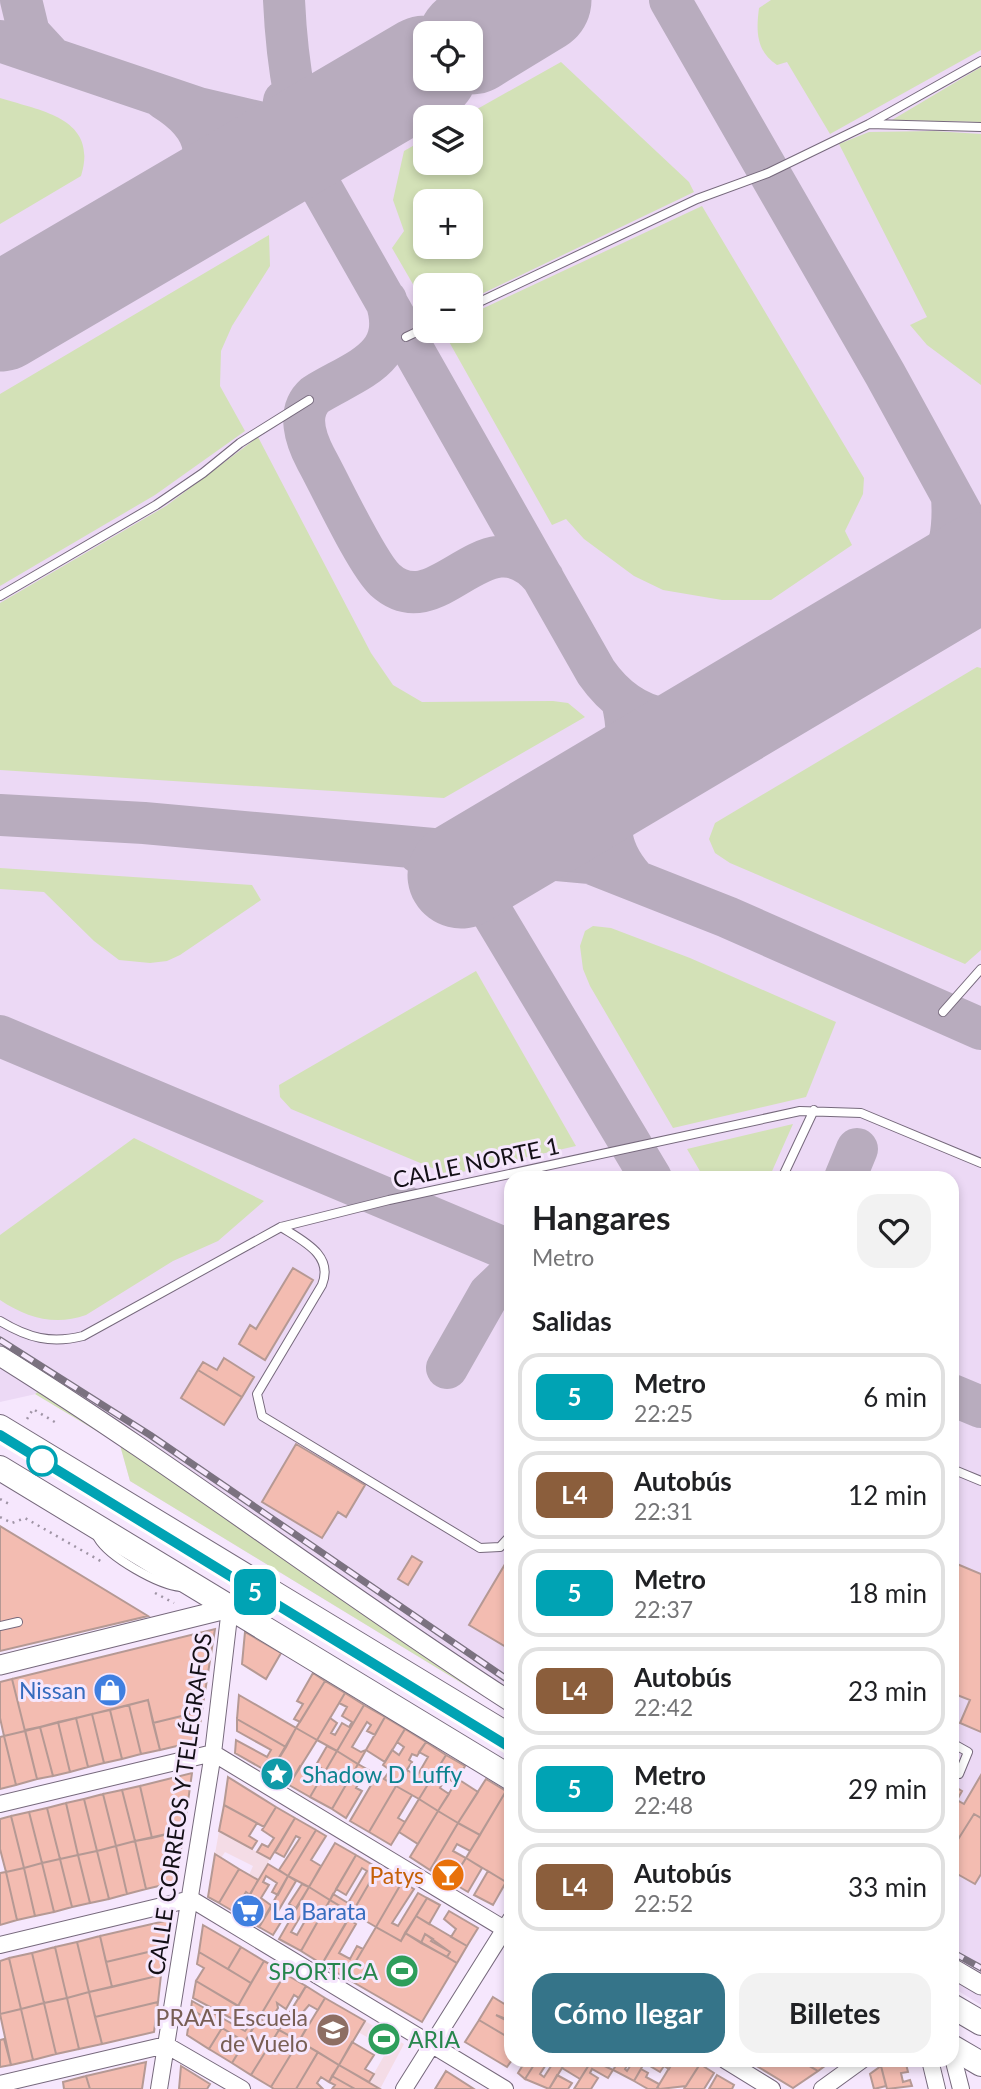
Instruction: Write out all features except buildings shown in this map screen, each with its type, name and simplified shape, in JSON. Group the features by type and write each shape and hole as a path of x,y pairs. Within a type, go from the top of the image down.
{"main road":[{"path":"0,1427 504,1733"},
{"path":"0,1468 504,1774"},
{"path":"959,2008 981,2013"},
{"path":"959,2010 981,2023"},
{"path":"959,2050 981,2064"}],"street":[{"path":"0,1356 504,1697"},
{"path":"0,1665 230,1608"},
{"name":"CALLE CORREOS Y TELÉGRAFOS","path":"159,2089 213,1753 230,1608"},
{"path":"0,1804 213,1753 504,1924"},
{"path":"0,1945 191,1899 505,2089"},
{"path":"404,2089 504,1934"},
{"path":"959,1972 981,1985"},
{"path":"0,2084 166,2045 242,2089"},
{"path":"736,2067 772,2089"},
{"path":"822,2089 852,2067"},
{"path":"932,2067 937,2089"},
{"path":"958,2067 961,2089"}],"lane":[{"path":"483,300 697,199 768,173 869,124 981,61"},
{"path":"869,124 981,127"},
{"path":"406,337 413,333"},
{"path":"0,596 156,505 203,473 240,443 309,400"},
{"path":"943,1013 981,969"},
{"path":"785,1171 814,1110"},
{"name":"CALLE NORTE 1","path":"526,1171 814,1110 860,1113 981,1163"},
{"name":"CALLE NORTE 1","path":"0,1321 24,1334 47,1341 61,1342 83,1336 281,1227 504,1176"},
{"path":"281,1227 319,1255 326,1274 257,1394 262,1416 480,1548 500,1547 504,1543"},
{"path":"0,1367 36,1379"},
{"path":"0,1438 504,1745"},
{"path":"0,1457 504,1763"},
{"path":"959,1472 981,1481"},
{"path":"0,1626 18,1622"},
{"path":"959,1747 968,1752 963,1771 959,1774"},
{"path":"959,2020 981,2033"},
{"path":"959,2048 981,2052"}],"path":[{"path":"44,1416 58,1424"},
{"path":"0,1499 11,1505"}],"shaded area":[{"path":"0,0 981,0 981,2005 959,1991 959,1171 504,1171 504,1709 130,1481 120,1445 36,1394 0,1402"},
{"path":"219,1831 270,1859 258,1880 249,1875 253,1866 225,1852 221,1858 215,1854"},
{"path":"365,2021 404,2044 380,2089 369,2082 388,2049 358,2032"}],"green space":[{"path":"771,0 981,0 981,50 830,134 787,62 777,65 761,47 758,32 759,8"},
{"path":"561,62 689,182 694,192 483,293 483,273 413,273 413,284 392,248 404,231 393,200 404,151 413,146 413,175 483,175 483,106"},
{"path":"981,67 981,122 892,120"},
{"path":"0,98 63,120 74,129 82,141 84,157 81,176 0,224"},
{"path":"934,131 981,134 981,385 927,345 910,325 927,317 839,144 869,132"},
{"path":"702,206 864,478 863,494 845,531 852,545 771,600 722,600 663,590 634,576 584,539 566,519 552,525 450,343 483,343 483,308"},
{"path":"269,235 270,266 232,326 221,351 220,386 245,431 155,495 0,586 0,394"},
{"path":"258,437 371,653 393,685 422,702 553,701 568,703 585,717 444,798 0,770 0,603 166,506"},
{"path":"977,667 981,668 981,950 965,964 730,863 715,853 709,839 715,823"},
{"path":"0,868 252,885 261,900 167,961 150,963 119,960 94,941 44,892 0,889"},
{"path":"593,926 611,928 690,958 836,1022 806,1097 673,1128 590,986 583,969 580,946 585,931"},
{"path":"476,971 576,1146 449,1175 291,1109 280,1097 279,1085"},
{"path":"793,1124 772,1171 700,1171 687,1149"},
{"path":"134,1138 264,1201 218,1241 173,1261 86,1315 52,1320 31,1316 0,1300 0,1235"},
{"path":"44,1387 479,1685 488,1699 130,1481 120,1445 35,1394"}],"taxiway":[{"path":"21,0 29,33 53,59"},
{"path":"284,0 295,96 306,143 322,189 596,672 628,705 665,719 705,718 749,704"},
{"path":"670,0 885,374 981,549"},
{"path":"0,41 198,108 280,127 321,121 382,95"},
{"path":"164,99 193,123 204,150 199,178 179,210"},
{"path":"176,213 229,181 259,155 280,122 284,101"},
{"path":"386,300 390,320 389,336 382,349 360,370 315,395 309,402 304,418 312,451 359,541 385,580 405,591 424,591 482,562 501,557 522,561 543,578"},
{"path":"875,629 910,601 935,575 949,542 952,497"},
{"path":"897,618 917,609 948,602 981,605"},
{"path":"477,845 538,825 609,783 621,765 626,744 622,701"},
{"path":"634,879 614,845 611,830 613,815 628,787 654,760"},
{"path":"0,815 144,823 590,863 727,917 981,1029"},
{"path":"419,853 461,875 488,906 647,1171"},
{"path":"0,1036 504,1248"},
{"path":"848,1171 857,1149"},
{"path":"447,1368 489,1294 504,1280"},
{"path":"959,1398 981,1407"}],"runway":[{"path":"483,34 538,0"},
{"path":"0,318 413,76"},
{"path":"461,875 981,566"}],"railway":[{"path":"0,1340 150,1435 504,1677"},
{"path":"959,1956 981,1968"}],"metro line":[{"name":"5","path":"0,1435 504,1744"}],"place":[{"name":"Nissan","path":"110,1690"},
{"name":"Shadow D Luffy","path":"277,1774"},
{"name":"Patys","path":"448,1875"},
{"name":"La Barata","path":"248,1911"},
{"name":"SPORTICA","path":"402,1971"},
{"name":"PRAAT Escuela de Vuelo","path":"333,2030"},
{"name":"ARIA","path":"384,2039"}]}
